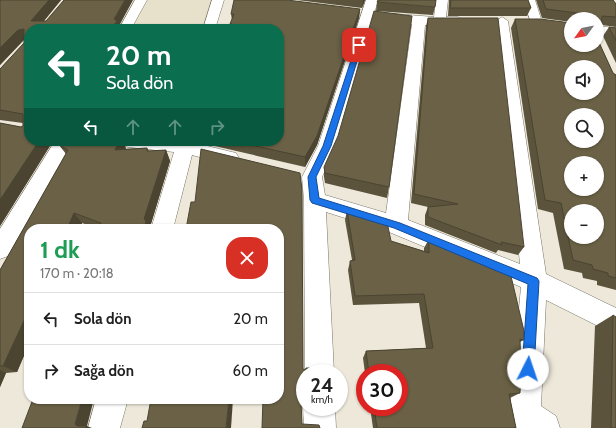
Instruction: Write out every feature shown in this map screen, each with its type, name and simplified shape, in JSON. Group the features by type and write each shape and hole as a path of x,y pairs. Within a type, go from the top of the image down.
{"street":[{"path":"128,24 141,0"},
{"path":"211,24 218,0"},
{"path":"440,20 442,0"},
{"path":"529,0 536,22"},
{"path":"318,364 308,184 327,146 365,10 419,21 471,21"},
{"path":"396,225 419,21"},
{"path":"531,423 534,281 506,22 536,22 550,24"},
{"path":"604,31 616,32"},
{"path":"0,249 61,146"},
{"path":"163,224 185,146"},
{"path":"193,146 245,162"},
{"path":"308,184 396,225 534,281 616,322"},
{"path":"104,428 111,404"},
{"path":"319,416 320,428"}],"shaded area":[{"path":"141,0 218,0 213,24 128,24"}],"building":[{"path":"0,0 49,0 31,21 46,21 64,0 125,0 114,19 117,21 115,24 24,24 24,29 18,30 0,48"},
{"path":"234,0 287,0 360,9 317,136 305,157 256,146 284,146 284,24 230,24 234,14 231,14"},
{"path":"378,0 436,0 435,7 377,2"},
{"path":"451,0 528,0 531,8 450,8"},
{"path":"543,0 613,0 616,4 616,17 604,16 604,12 569,12 546,9"},
{"path":"374,11 412,16 389,187 325,173 324,167 338,136"},
{"path":"428,18 498,18 524,247 501,242 502,245 428,217 428,207 458,204 414,194"},
{"path":"515,19 540,19 564,22 564,52 603,52 613,73 616,75 616,278 608,276 608,273 593,269 592,265 573,260 570,244 604,244 604,204 564,204 564,217 561,203 545,200"},
{"path":"609,27 616,28 616,41"},
{"path":"24,43 24,146 36,146 0,200 0,123 21,127 23,126 23,114 0,110 0,69"},
{"path":"61,146 117,146 115,150 147,148 147,151 166,150 144,219 146,221 145,224 101,224 74,213 69,224 26,224 68,150"},
{"path":"201,149 300,173 302,190 303,364 296,364 296,416 302,416 302,424 319,425 320,428 262,428 263,404 284,404 284,224 187,224 191,202 195,202"},
{"path":"347,210 387,222 391,241 429,253 429,239 510,272 524,331 524,340 520,339 520,393 509,394 516,428 377,428 375,416 408,416 408,364 368,364 366,351 433,348 424,294 355,296 350,261 355,260"},
{"path":"24,228 24,321 3,366 0,366 0,270"},
{"path":"613,315 616,317 616,428 611,428"},
{"path":"31,404 81,404 75,424 77,426 86,426 85,428 22,428"},
{"path":"150,404 228,404 226,428 142,428 144,421 147,421"}],"route":[{"path":"359,45 327,146 312,177 315,200 396,225 534,281 528,369"}]}
